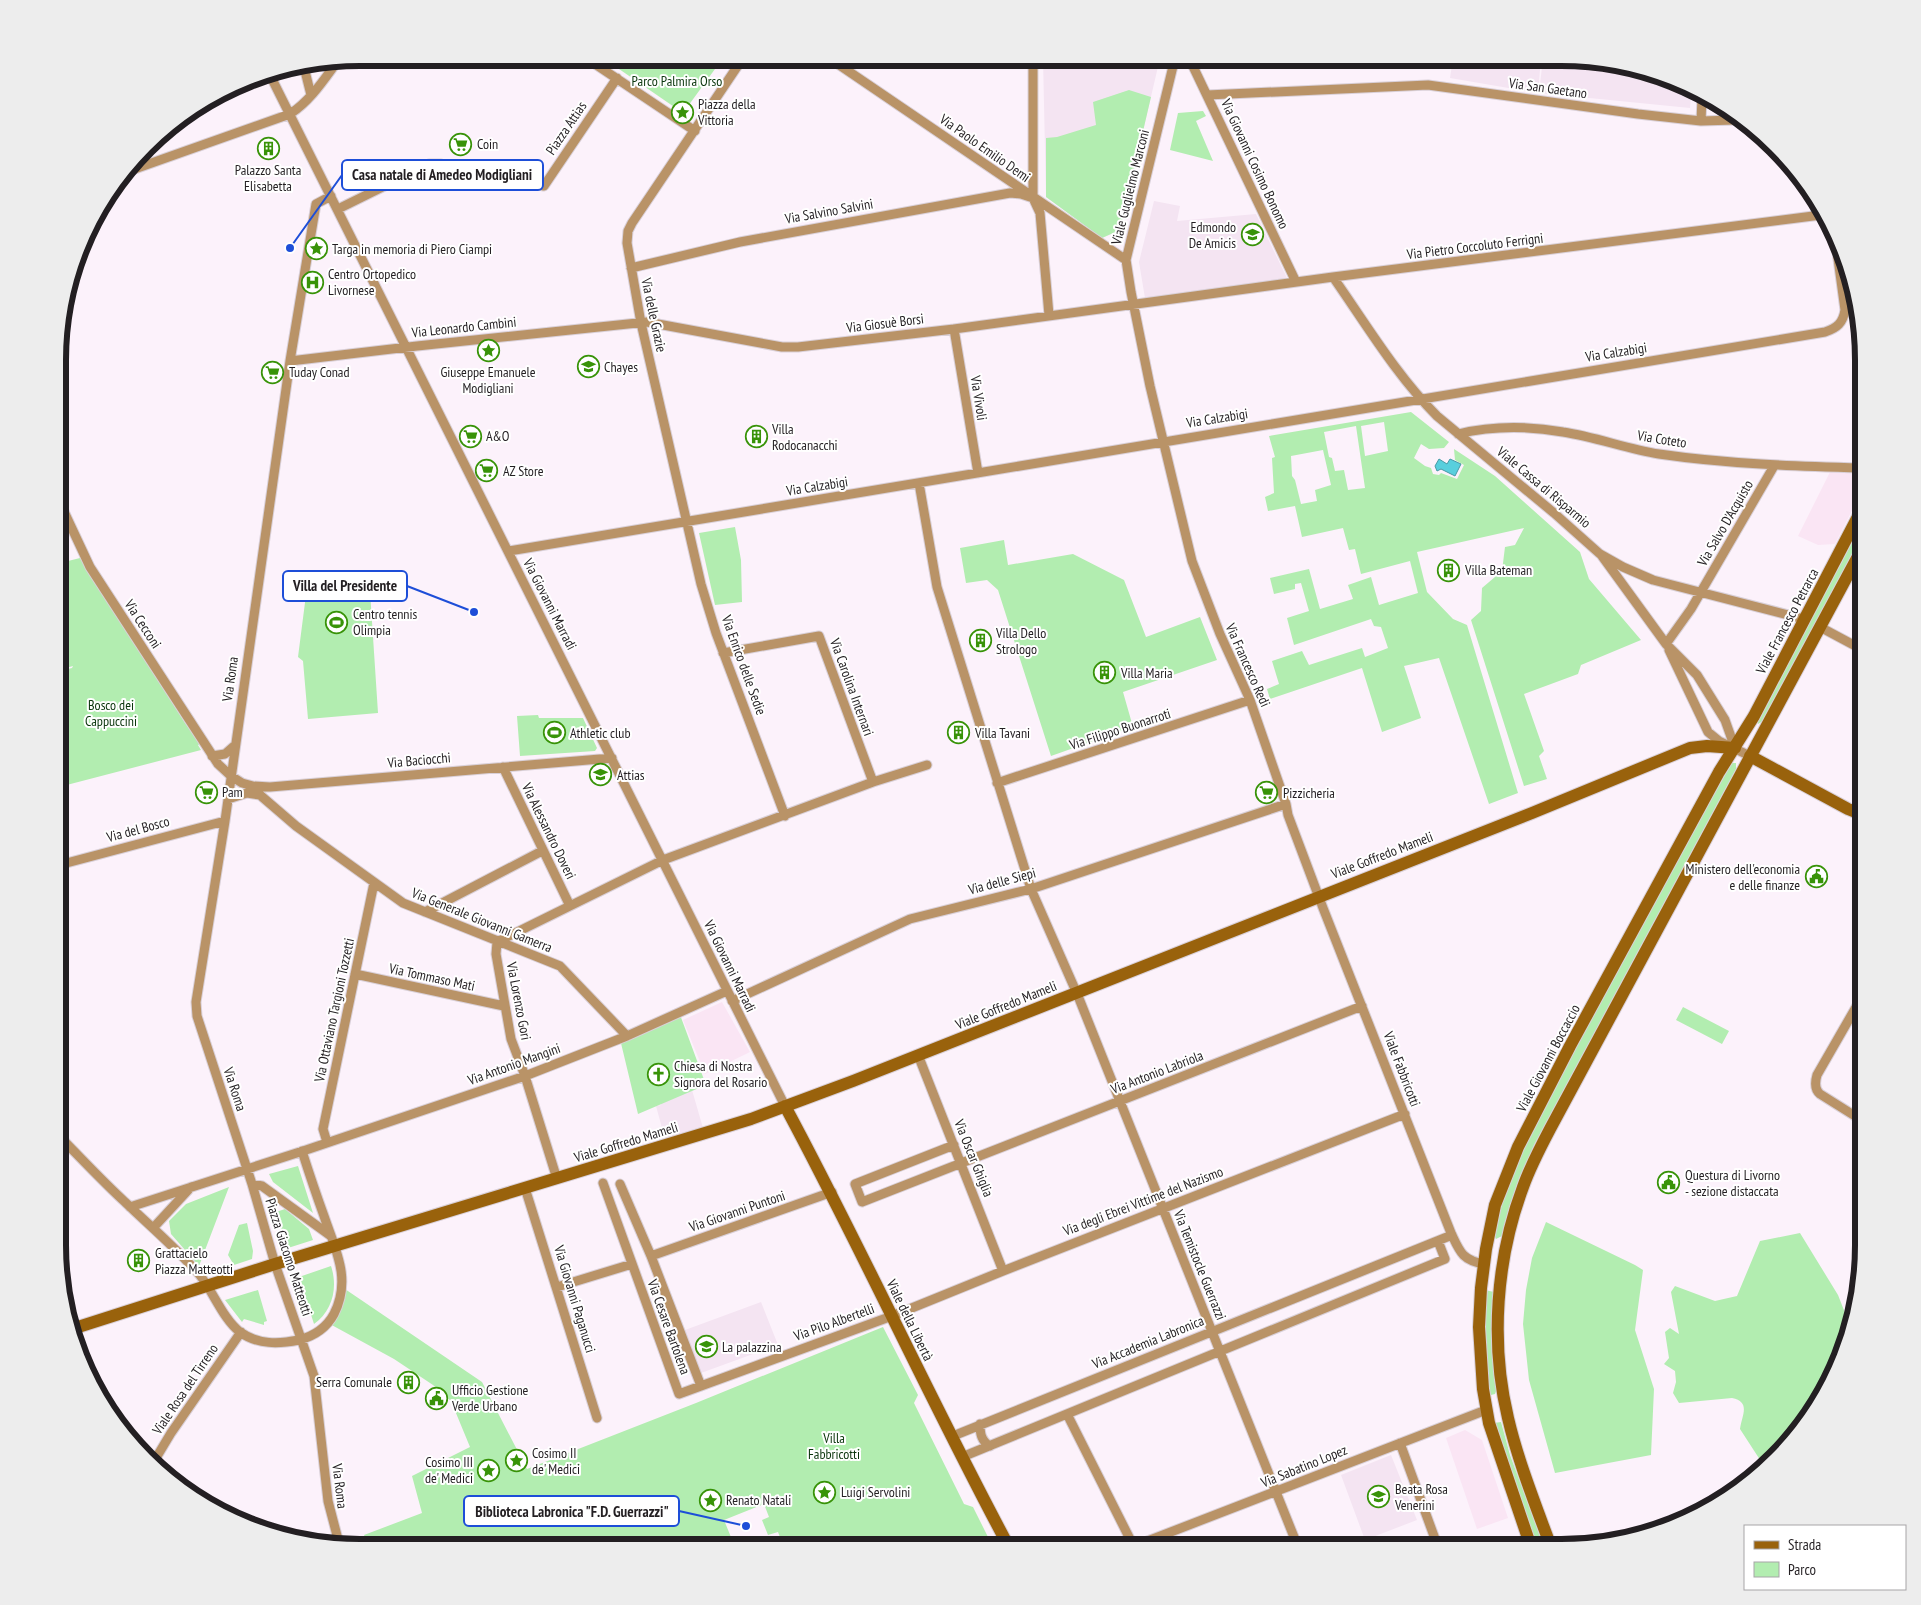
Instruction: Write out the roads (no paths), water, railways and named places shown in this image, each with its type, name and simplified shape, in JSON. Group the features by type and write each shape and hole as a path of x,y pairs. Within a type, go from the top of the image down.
{"street":[{"path":"598,66 695,131 738,66"},
{"name":"Via Paolo Emilio Demi","path":"841,66 1126,260"},
{"path":"1034,66 1033,198 1040,213 1049,315"},
{"name":"Viale Guglielmo Marconi","path":"1163,441 1133,304 1126,260 1174,66"},
{"name":"Via Giovanni Cosimo Bonomo","path":"1193,66 1296,282"},
{"path":"138,168 290,114 301,107 311,96 332,68"},
{"path":"305,72 311,96"},
{"name":"Piazza Attias","path":"338,209 429,164 440,164 544,186 617,78"},
{"name":"Via Giovanni Marradi","path":"273,80 785,1106"},
{"name":"Via San Gaetano","path":"1207,95 1428,85 1701,121 1730,120"},
{"path":"1701,121 1702,103"},
{"name":"Via delle Grazie","path":"687,522 641,323 627,243 632,223 695,131"},
{"name":"Via Salvino Salvini","path":"631,268 813,227 1010,193 1033,198"},
{"name":"Via Roma","path":"247,1169 196,1009 196,993 225,821 234,746 290,361 316,204 331,196"},
{"name":"Via Pietro Coccoluto Ferrigni","path":"1133,304 1816,216"},
{"name":"Via Calzabigi","path":"509,551 1419,398 1815,334 1834,329 1840,325 1844,318 1845,310 1840,269"},
{"name":"Viale Cassa di Risparmio","path":"1333,277 1405,381 1419,398 1458,434 1539,500 1600,554 1641,576 1700,594 1804,619"},
{"name":"Via Giosuè Borsi","path":"641,323 652,322 782,347 798,347 1133,304"},
{"name":"Via Leonardo Cambini","path":"290,361 641,323"},
{"name":"Via Vivoli","path":"954,328 978,473"},
{"name":"Via Coteto","path":"1458,434 1480,429 1546,430 1578,434 1659,454 1774,466 1855,468"},
{"name":"Via Francesco Redi","path":"1163,441 1192,561 1220,634 1250,700 1286,804 1288,815 1319,896"},
{"name":"Via Salvo D'Acquisto","path":"1666,644 1688,615 1774,466"},
{"name":"Via Temistocle Guerrazzi","path":"919,483 934,574 1031,889 1076,992 1295,1539"},
{"name":"Via Cecconi","path":"66,518 90,567 212,756 221,768 231,776"},
{"name":"Via Enrico delle Sedie","path":"687,522 703,592 723,652 785,816"},
{"name":"Viale Francesco Petrarca","path":"1735,748 1855,523"},
{"path":"1600,554 1666,644 1696,675 1730,729 1735,748"},
{"path":"1548,1539 1512,1434 1505,1405 1499,1346 1500,1290 1503,1266 1516,1207 1538,1153 1855,562"},
{"path":"1820,627 1855,646"},
{"name":"Via Carolina Internari","path":"723,652 819,636 873,782"},
{"path":"1666,644 1704,727 1713,736 1855,811"},
{"name":"Via Filippo Buonarroti","path":"997,783 1250,700"},
{"path":"212,756 225,754 234,746"},
{"name":"Viale Goffredo Mameli","path":"78,1327 275,1264 333,1241 557,1179 751,1119 836,1088 1532,813 1690,748 1707,746 1735,748"},
{"name":"Viale Giovanni Boccaccio","path":"1528,1539 1497,1449 1486,1410 1482,1381 1479,1327 1484,1264 1495,1205 1504,1178 1526,1130 1691,823 1735,748"},
{"name":"Via Baciocchi","path":"231,776 246,784 270,787 612,758"},
{"path":"497,942 663,860 873,782 927,765"},
{"name":"Via Alessandro Doveri","path":"503,767 570,906"},
{"path":"269,803 270,787"},
{"name":"Via Generale Giovanni Gamerra","path":"228,799 250,792 260,795 296,826 403,903 560,966 627,1036"},
{"name":"Via delle Siepi","path":"732,1001 899,923 1031,889 1286,804"},
{"name":"Via del Bosco","path":"66,863 225,821"},
{"path":"425,912 542,851"},
{"name":"Via Ottaviano Targioni Tozzetti","path":"327,1142 323,1128 374,882"},
{"name":"Viale Fabbricotti","path":"1319,896 1452,1235 1461,1252"},
{"name":"Via Lorenzo Gori","path":"497,942 496,954 511,1039 525,1076 557,1179"},
{"name":"Via Tommaso Mati","path":"355,974 504,1006"},
{"name":"Via Antonio Mangini","path":"304,1151 525,1076 627,1036 727,991"},
{"name":"Via Antonio Labriola","path":"954,1144 855,1184 862,1202 1362,1006"},
{"path":"1855,1009 1817,1075 1815,1085 1817,1092 1855,1116"},
{"name":"Via Oscar Ghiglia","path":"918,1055 1003,1270"},
{"name":"Viale della Libertà","path":"785,1106 832,1192 962,1457 1005,1539"},
{"name":"Via degli Ebrei Vittime del Nazismo","path":"892,1316 1003,1270 1405,1114"},
{"name":"Piazza Giacomo Matteotti","path":"66,1143 154,1227 199,1274 230,1320 241,1332 265,1343 302,1339 316,1333 328,1323 342,1295 342,1277 333,1241 304,1151"},
{"path":"130,1206 304,1151"},
{"name":"Piazza Giacomo Matteotti","path":"247,1169 275,1264 302,1339"},
{"name":"Via Cesare Bartolena","path":"603,1182 679,1394 701,1386 651,1256 620,1184"},
{"name":"Piazza Giacomo Matteotti","path":"252,1184 262,1186 333,1241"},
{"path":"154,1227 192,1187"},
{"name":"Via Giovanni Paganucci","path":"525,1188 597,1418"},
{"name":"Via Giovanni Puntoni","path":"651,1256 832,1192"},
{"name":"Via Accademia Labronica","path":"958,1434 1452,1235"},
{"path":"1438,1241 1445,1259"},
{"path":"962,1457 1461,1252 1470,1261 1503,1266"},
{"path":"557,1287 632,1264"},
{"name":"Via Pilo Albertelli","path":"701,1386 892,1316"},
{"name":"Viale Rosa del Tirreno","path":"157,1456 241,1332"},
{"name":"Via Roma","path":"302,1339 316,1384 328,1502 338,1538"},
{"path":"1486,1410 1505,1405"},
{"name":"Via Sabatino Lopez","path":"1154,1539 1486,1410"},
{"path":"1069,1418 1129,1539"},
{"path":"980,1424 980,1432 984,1442 990,1446"},
{"path":"1400,1443 1435,1539"}],"water":[{"path":"1439,459 1447,464 1450,459 1461,464 1455,476 1441,469 1437,471 1435,466"}],"place":[{"name":"Piazza della Vittoria","path":"682,112"},
{"name":"Coin","path":"461,144"},
{"name":"Palazzo Santa Elisabetta","path":"268,148"},
{"name":"Edmondo De Amicis","path":"1252,235"},
{"name":"Casa natale di Amedeo Modigliani","path":"290,248"},
{"name":"Targa in memoria di Piero Ciampi","path":"316,249"},
{"name":"Centro Ortopedico Livornese","path":"312,282"},
{"name":"Giuseppe Emanuele Modigliani","path":"488,350"},
{"name":"Chayes","path":"588,367"},
{"name":"Tuday Conad","path":"273,372"},
{"name":"A&O","path":"470,436"},
{"name":"Villa Rodocanacchi","path":"756,437"},
{"name":"AZ Store","path":"487,471"},
{"name":"Villa Bateman","path":"1449,570"},
{"name":"Villa del Presidente","path":"474,612"},
{"name":"Centro tennis Olimpia","path":"337,622"},
{"name":"Villa Dello Strologo","path":"980,641"},
{"name":"Villa Maria","path":"1105,673"},
{"name":"Athletic club","path":"554,733"},
{"name":"Villa Tavani","path":"959,733"},
{"name":"Attias","path":"601,775"},
{"name":"Pam","path":"206,792"},
{"name":"Pizzicheria","path":"1267,793"},
{"name":"Ministero dell'economia e delle finanze","path":"1816,877"},
{"name":"Chiesa di Nostra Signora del Rosario","path":"658,1074"},
{"name":"Questura di Livorno - sezione distaccata","path":"1669,1183"},
{"name":"Grattacielo Piazza Matteotti","path":"139,1261"},
{"name":"La palazzina","path":"706,1347"},
{"name":"Serra Comunale","path":"408,1382"},
{"name":"Ufficio Gestione Verde Urbano","path":"436,1398"},
{"name":"Cosimo II de' Medici","path":"516,1461"},
{"name":"Cosimo III de' Medici","path":"489,1470"},
{"name":"Luigi Servolini","path":"825,1492"},
{"name":"Beata Rosa Venerini","path":"1379,1497"},
{"name":"Renato Natali","path":"710,1500"},
{"name":"Biblioteca Labronica \"F.D. Guerrazzi\"","path":"746,1526"}],"park label":[{"name":"Parco Palmira Orso","path":"677,81"},
{"name":"Bosco dei Cappuccini","path":"111,714"},
{"name":"Villa Fabbricotti","path":"834,1446"}]}
